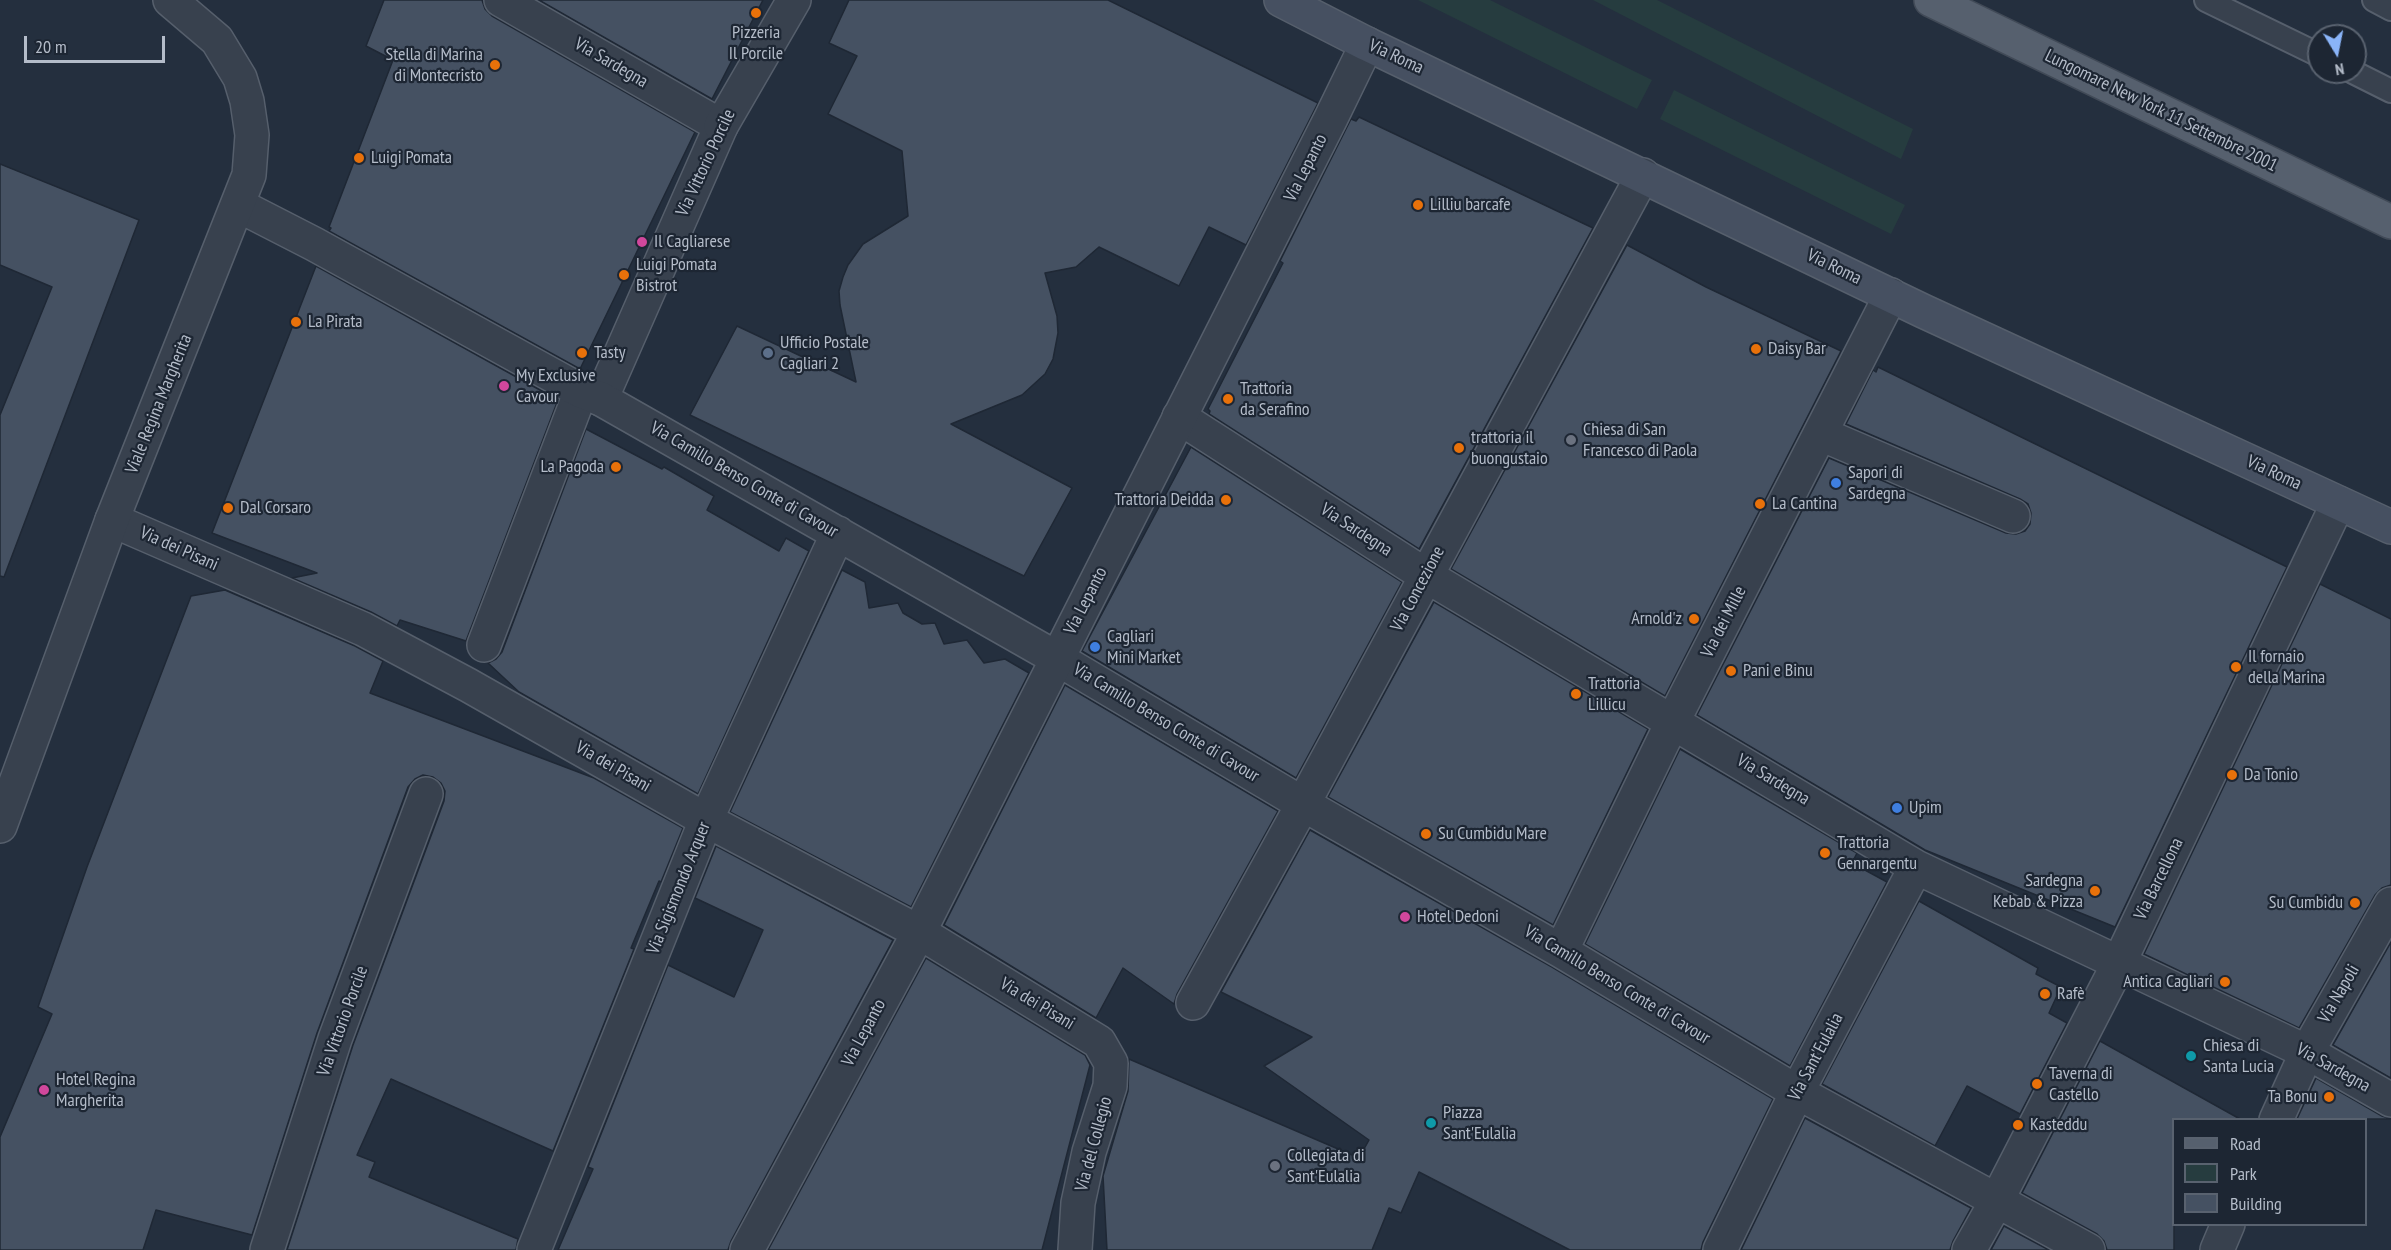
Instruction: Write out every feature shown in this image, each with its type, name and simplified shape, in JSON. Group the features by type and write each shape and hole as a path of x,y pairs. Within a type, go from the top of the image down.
{"main road":[{"name":"Via Roma","path":"1281,0 1367,44 1892,295 2391,527"},
{"name":"Lungomare New York 11 Settembre 2001","path":"1931,0 2391,222"}],"street":[{"name":"Viale Regina Margherita","path":"0,826 112,520 249,175 252,135 240,78 218,40 170,0"},
{"name":"Via Sardegna","path":"501,0 721,126"},
{"name":"Via Vittorio Porcile","path":"484,645 591,395 721,126 794,0"},
{"name":"Via Lepanto","path":"747,1250 919,932 1367,44"},
{"name":"Via Concezione","path":"1193,1003 1303,804 1642,175"},
{"name":"Via Camillo Benso Conte di Cavour","path":"238,206 314,244 838,533 1058,659 1303,804 1561,951 1797,1092 2088,1250"},
{"name":"Via dei Mille","path":"1561,951 1673,721 1892,295"},
{"name":"Via Sardegna","path":"1179,417 1425,575 1916,867 2307,1052 2391,1100"},
{"path":"1821,434 2013,516"},
{"name":"Via Barcellona","path":"1969,1250 2119,963 2338,503"},
{"name":"Via dei Pisani","path":"112,520 363,630 468,685 706,820 919,932 1099,1042"},
{"name":"Via Sigismondo Arquer","path":"534,1250 706,820 838,533"},
{"name":"Via Vittorio Porcile","path":"267,1250 335,1039 426,794"},
{"name":"Via Sant'Eulalia","path":"1720,1250 1797,1092 1916,867"},
{"name":"Via Napoli","path":"2276,1118 2307,1052 2391,904"},
{"name":"Via del Collegio","path":"1075,1250 1078,1203 1089,1152 1110,1086 1111,1063 1099,1042"},
{"path":"2217,1250 2227,1226"}],"lane":[{"path":"2206,0 2307,50"},
{"path":"2374,0 2391,9"},
{"path":"2367,79 2391,91"}],"green space":[{"path":"1418,0 1490,0 1652,80 1637,109"},
{"path":"1593,0 1657,0 1913,129 1901,159"},
{"path":"1674,90 1905,205 1891,234 1660,119"}],"building":[{"path":"384,0 482,0 485,9 492,16 695,132 580,369 329,231 393,60 366,46"},
{"path":"539,0 763,0 712,99"},
{"path":"849,0 1108,0 1318,103 1246,245 1209,227 1179,286 1099,247 1076,267 1045,273 1057,316 1058,333 1053,359 1045,374 1022,395 951,424 1072,488 1024,576 690,415 737,326 856,382 840,305 839,291 843,277 848,265 863,244 908,216 902,151 828,114 857,56 829,43"},
{"path":"1359,117 1593,228 1419,549 1209,414 1208,409 1283,263 1280,261 1351,119 1356,121"},
{"path":"0,164 139,220 4,577 0,576 0,415 52,287 0,265"},
{"path":"1627,245 1706,287 1841,351 1665,696 1451,569"},
{"path":"316,266 558,400 466,641 400,620 397,626 371,612 292,578 317,573 212,533"},
{"path":"1878,367 2287,567 2115,927 1925,850 1697,715 1829,458 2006,533 2016,534 2025,531 2030,524 2031,513 2028,504 2020,499 1846,424 1873,370 1876,372"},
{"path":"586,429 662,469 664,467 714,496 707,510 779,551 786,538 809,551 698,794 519,692 488,663 502,652"},
{"path":"1191,447 1402,582 1296,778 1082,651"},
{"path":"842,570 865,582 869,608 898,603 903,613 922,624 935,623 944,644 967,640 984,663 1005,659 1029,673 911,907 730,812"},
{"path":"2320,584 2391,619 2391,885 2382,888 2375,895 2299,1028 2144,954"},
{"path":"225,590 355,646 383,661 370,693 594,778 683,828 631,948 634,949 553,1151 391,1079 357,1155 375,1162 369,1177 518,1239 516,1250 287,1250 353,1045 444,801 445,791 441,783 433,777 423,775 415,779 408,787 317,1033 252,1235 156,1210 143,1250 0,1250 0,1137 52,1014 38,1007 87,867 191,596"},
{"path":"1434,602 1648,729 1553,925 1328,797"},
{"path":"1065,685 1278,811 1177,994 1174,1004 1123,968 1096,1018 944,925"},
{"path":"1680,749 1857,853 1852,863 1887,882 1790,1066 1585,944"},
{"path":"1310,830 1552,967 1773,1099 1701,1250 1570,1250 1419,1172 1401,1213 1389,1208 1372,1250 1107,1250 1103,1176 1128,1091 1129,1059 1359,1158 1369,1140 1264,1066 1312,1037 1221,992"},
{"path":"716,846 893,940 728,1250 558,1250 593,1169 588,1167 668,965 734,997 763,930 695,898"},
{"path":"1919,901 2038,968 2036,974 2061,987 2049,1013 2067,1023 2020,1114 1967,1086 1935,1146 1822,1084"},
{"path":"2391,942 2391,1078 2333,1045"},
{"path":"926,958 1085,1055 1090,1065 1042,1250 768,1250"},
{"path":"2100,1041 2238,1118 2172,1118 2174,1250 2107,1250 2104,1241 2097,1234 2022,1193"},
{"path":"2316,1078 2391,1119 2367,1118 2297,1118"},
{"path":"1805,1118 1971,1208 1950,1250 1741,1250"},
{"path":"2004,1226 2049,1250 1991,1250"}],"place":[{"name":"Pizzeria Il Porcile","path":"756,13"},
{"name":"Stella di Marina di Montecristo","path":"495,65"},
{"name":"Luigi Pomata","path":"359,158"},
{"name":"Lilliu barcafe","path":"1418,205"},
{"name":"Il Cagliarese","path":"642,242"},
{"name":"Luigi Pomata Bistrot","path":"624,275"},
{"name":"La Pirata","path":"296,322"},
{"name":"Daisy Bar","path":"1756,349"},
{"name":"Tasty","path":"582,353"},
{"name":"Ufficio Postale Cagliari 2","path":"768,353"},
{"name":"My Exclusive Cavour","path":"504,386"},
{"name":"Trattoria da Serafino","path":"1228,399"},
{"name":"Chiesa di San Francesco di Paola","path":"1571,440"},
{"name":"trattoria il buongustaio","path":"1459,448"},
{"name":"La Pagoda","path":"616,467"},
{"name":"Sapori di Sardegna","path":"1836,483"},
{"name":"Trattoria Deidda","path":"1226,500"},
{"name":"La Cantina","path":"1760,504"},
{"name":"Dal Corsaro","path":"228,508"},
{"name":"Arnold'z","path":"1694,619"},
{"name":"Cagliari Mini Market","path":"1095,647"},
{"name":"Il fornaio della Marina","path":"2236,667"},
{"name":"Pani e Binu","path":"1731,671"},
{"name":"Trattoria Lillicu","path":"1576,694"},
{"name":"Da Tonio","path":"2232,775"},
{"name":"Upim","path":"1897,808"},
{"name":"Su Cumbidu Mare","path":"1426,834"},
{"name":"Trattoria Gennargentu","path":"1825,853"},
{"name":"Sardegna Kebab & Pizza","path":"2095,891"},
{"name":"Su Cumbidu","path":"2355,903"},
{"name":"Hotel Dedoni","path":"1405,917"},
{"name":"Antica Cagliari","path":"2225,982"},
{"name":"Rafè","path":"2045,994"},
{"name":"Chiesa di Santa Lucia","path":"2191,1056"},
{"name":"Taverna di Castello","path":"2037,1084"},
{"name":"Hotel Regina Margherita","path":"44,1090"},
{"name":"Ta Bonu","path":"2329,1097"},
{"name":"Piazza Sant'Eulalia","path":"1431,1123"},
{"name":"Kasteddu","path":"2018,1125"},
{"name":"Collegiata di Sant'Eulalia","path":"1275,1166"}]}
